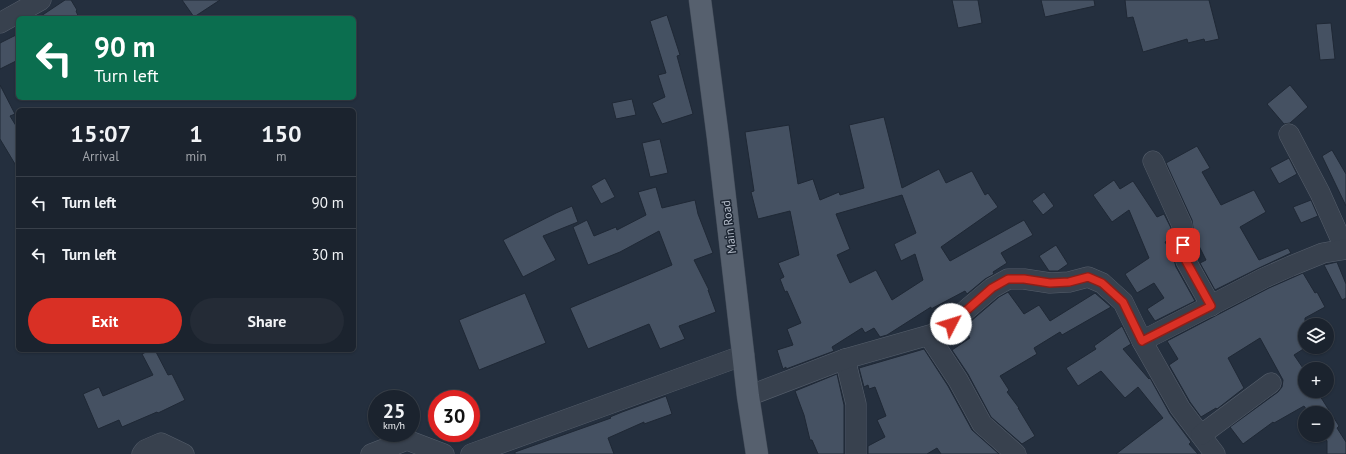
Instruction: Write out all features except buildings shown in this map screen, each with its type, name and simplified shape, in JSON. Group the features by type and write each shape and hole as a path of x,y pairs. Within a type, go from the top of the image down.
{"main road":[{"name":"Main Road","path":"700,0 718,138 748,396 757,454"}],"street":[{"path":"0,23 41,0"},
{"path":"1142,341 1291,266 1323,253 1345,249 1320,193 1289,134"},
{"path":"1153,161 1182,225 1183,245 1186,261 1211,306"},
{"path":"748,396 845,359 940,332 992,288 1008,279 1024,279 1050,283 1069,282 1088,277 1102,283 1123,302 1142,341 1180,408 1215,454"},
{"path":"929,336 958,380 982,424 1016,454"},
{"path":"471,454 744,355"},
{"path":"845,359 856,404 856,454"},
{"path":"1201,435 1271,383"},
{"path":"372,454 407,440 444,454"},
{"path":"142,454 145,450 161,443 184,454"}],"route":[{"path":"951,324 992,288 1008,279 1024,279 1050,283 1069,282 1088,277 1102,283 1123,302 1142,341 1211,306 1186,261 1183,245"}]}
